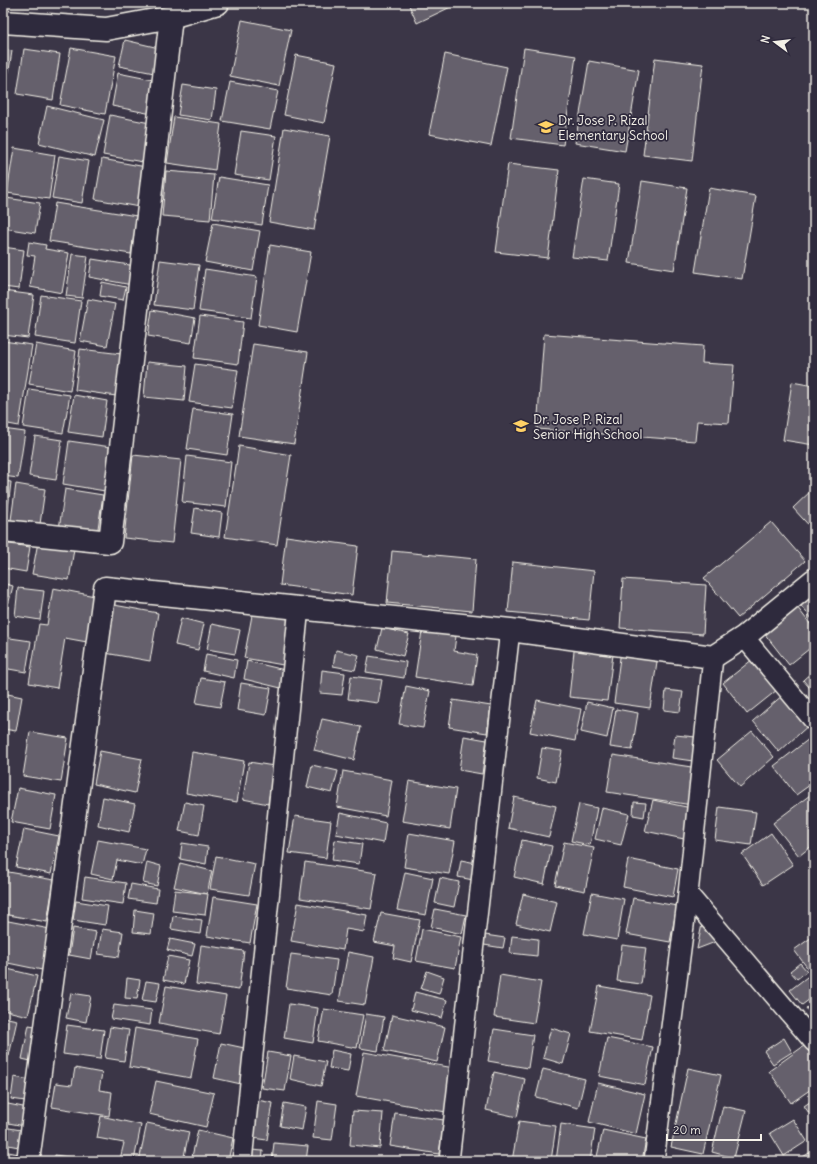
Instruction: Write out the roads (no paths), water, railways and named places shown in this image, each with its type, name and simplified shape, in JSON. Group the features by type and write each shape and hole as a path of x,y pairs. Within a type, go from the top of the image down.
{"street":[{"path":"3,22 106,29 171,17 218,3"},
{"path":"3,531 110,542 171,17"},
{"path":"28,1161 105,588 510,630 713,657 744,637 814,580"}],"lane":[{"path":"242,1161 299,607"},
{"path":"449,1161 510,630"},
{"path":"744,637 814,721"},
{"path":"654,1161 688,894 713,657"},
{"path":"688,894 814,1042"}],"place":[{"name":"Dr. Jose P. Rizal Elementary School","path":"546,127"},
{"name":"Dr. Jose P. Rizal Senior High School","path":"521,426"}]}
